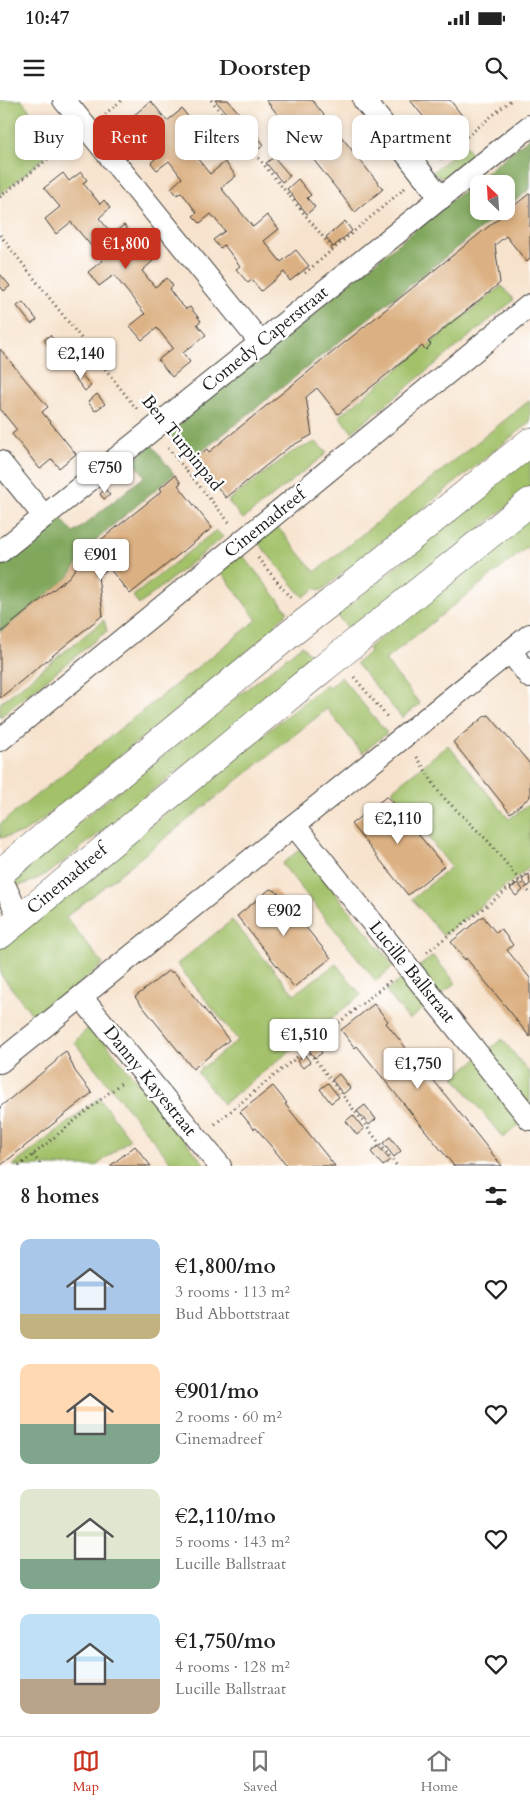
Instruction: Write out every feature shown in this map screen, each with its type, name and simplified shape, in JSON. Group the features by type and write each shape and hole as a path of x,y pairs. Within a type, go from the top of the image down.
{"main road":[{"path":"0,874 286,637 530,442"},
{"name":"Cinemadreef","path":"7,920 530,502"}],"street":[{"path":"64,100 261,343"},
{"path":"364,100 441,198"},
{"name":"Comedy Caperstraat","path":"0,552 530,126"},
{"name":"Cinemadreef","path":"0,740 530,305"},
{"path":"0,462 44,516"},
{"path":"0,1062 530,635"},
{"path":"510,651 530,677"},
{"name":"Lucille Ballstraat","path":"294,825 530,1119"},
{"path":"0,874 7,920"},
{"name":"Danny Kayestraat","path":"81,997 220,1166"}],"path":[{"path":"0,197 122,100"},
{"path":"211,100 333,250"},
{"name":"Ben Turpinpad","path":"0,235 152,429 270,573"},
{"path":"403,737 412,748 440,794 488,841 530,893"},
{"path":"197,1138 408,967 530,872"},
{"path":"307,1049 397,1166"},
{"path":"19,1166 139,1068"},
{"path":"33,1154 42,1166"}],"green space":[{"path":"0,100 21,100 34,115 15,115 15,160 41,160 0,195"},
{"path":"530,137 530,189 515,201 515,175 483,175"},
{"path":"469,150 473,156 469,159"},
{"path":"447,160 468,160 445,179 431,173"},
{"path":"470,185 470,220 492,220 191,460 166,431"},
{"path":"502,286 514,300 352,432 339,416"},
{"path":"530,400 530,422 321,591 316,588 303,597 256,540 276,525 315,572"},
{"path":"316,442 327,453 243,519 228,501 292,452"},
{"path":"152,445 174,474 91,544 67,579 0,632 0,562 58,515 74,533 145,476 133,461"},
{"path":"530,457 530,488 351,633 337,615"},
{"path":"530,518 530,545 385,660 420,704 402,718 356,663 370,652 368,648"},
{"path":"216,530 223,537 139,605 133,596"},
{"path":"241,553 288,612 275,624 277,627 42,820 23,833 0,838 0,824 257,620 219,569"},
{"path":"104,620 107,631 0,717 0,703"},
{"path":"302,645 315,661 57,867 29,883 18,886 13,883 14,874"},
{"path":"341,677 387,733 362,753 327,709 66,917 103,964 36,1019 0,974 0,946 325,685 330,687"},
{"path":"448,745 509,819 530,804 530,867 443,936 412,899 451,867 392,790"},
{"path":"300,849 394,966 376,981 282,864"},
{"path":"232,920 294,994 336,964 361,995 223,1104 197,1072 238,1040 177,964"},
{"path":"433,956 456,983 409,1020 386,991"},
{"path":"91,1025 206,1166 174,1166 74,1042"},
{"path":"502,1039 530,1073 530,1116 503,1138 454,1077"},
{"path":"99,1098 130,1139 96,1166 12,1166"}],"building":[{"path":"215,100 228,100 239,113 236,115 228,115"},
{"path":"266,100 312,100 324,115 278,115"},
{"path":"410,100 450,100 462,115 422,115"},
{"path":"151,101 162,115 134,115"},
{"path":"182,109 187,115 175,115 175,160 199,160 210,174 225,162 236,176 221,188 253,227 267,215 279,229 264,241 281,262 296,250 309,266 290,281 284,272 261,291 252,280 248,283 236,269 240,266 224,245 220,248 213,240 225,231 211,214 200,223 193,216 197,213 181,192 177,195 171,188 182,178 169,161 157,170 151,163 154,160 165,160 165,118 167,121"},
{"path":"258,137 264,145 258,150"},
{"path":"342,138 352,150 352,160 360,160 383,189 355,212 314,160 342,160"},
{"path":"270,160 277,160 290,176 282,182 266,163"},
{"path":"81,172 87,180 83,183 100,204 104,200 110,208 99,218 112,234 124,225 130,233 126,236 143,257 147,254 153,261 142,271 155,287 167,278 173,286 169,289 177,300 186,309 190,307 201,321 197,324 206,335 183,353 190,362 172,377 158,360 173,348 157,328 142,340 130,326 145,314 114,275 99,286 88,272 103,260 71,222 56,234 45,219 60,207 44,188 63,173 69,181"},
{"path":"298,179 311,195 307,198 315,207 307,214 287,189"},
{"path":"530,193 530,259 527,262 506,236 495,245 500,283 428,342 431,344 426,350 422,346 338,414 317,388 306,397 312,435 288,448 226,498 201,466 198,469 192,461 207,449 209,452 497,220 515,220 515,205"},
{"path":"345,221 352,231 333,247 326,237"},
{"path":"0,274 10,286 4,291 0,286"},
{"path":"23,302 37,320 31,324 17,306"},
{"path":"50,335 64,353 58,357 44,340"},
{"path":"0,349 48,407 42,412 76,454 59,468 52,459 40,469 12,434 17,430 0,409"},
{"path":"77,369 91,386 85,391 71,373"},
{"path":"97,394 105,404 95,411 88,402"},
{"path":"175,475 181,483 178,485 212,528 130,594 109,568 98,576 103,615 0,698 0,633 69,577 92,547 162,491 160,488"},
{"path":"105,489 110,495 104,499 100,494"},
{"path":"489,715 530,764 530,797 510,813 453,742 485,716"},
{"path":"386,797 390,799 444,866 408,895 351,824"},
{"path":"529,874 530,885 528,887 522,880"},
{"path":"518,883 523,890 516,896 510,889"},
{"path":"270,889 276,891 331,958 294,987 237,916"},
{"path":"483,916 496,933 501,929 513,945 507,950 530,978 530,1037 451,942"},
{"path":"168,971 175,973 229,1040 193,1069 135,997"},
{"path":"374,1004 388,1021 386,1023 502,1166 454,1166 357,1046 355,1048 341,1030"},
{"path":"316,1045 322,1053 315,1058 309,1051"},
{"path":"66,1051 75,1071 92,1093 0,1166 0,1107"},
{"path":"305,1055 310,1062 303,1068 297,1061"},
{"path":"339,1074 350,1088 343,1094 332,1080"},
{"path":"328,1083 339,1097 331,1103 320,1089"},
{"path":"273,1086 287,1103 285,1104 335,1166 287,1166 256,1128 254,1129 240,1112"},
{"path":"365,1105 376,1119 369,1125 357,1111"},
{"path":"353,1115 364,1129 357,1135 346,1121"},
{"path":"390,1137 401,1151 394,1157 383,1143"},
{"path":"135,1146 151,1166 110,1166"},
{"path":"378,1146 390,1160 383,1166 371,1152"}]}
